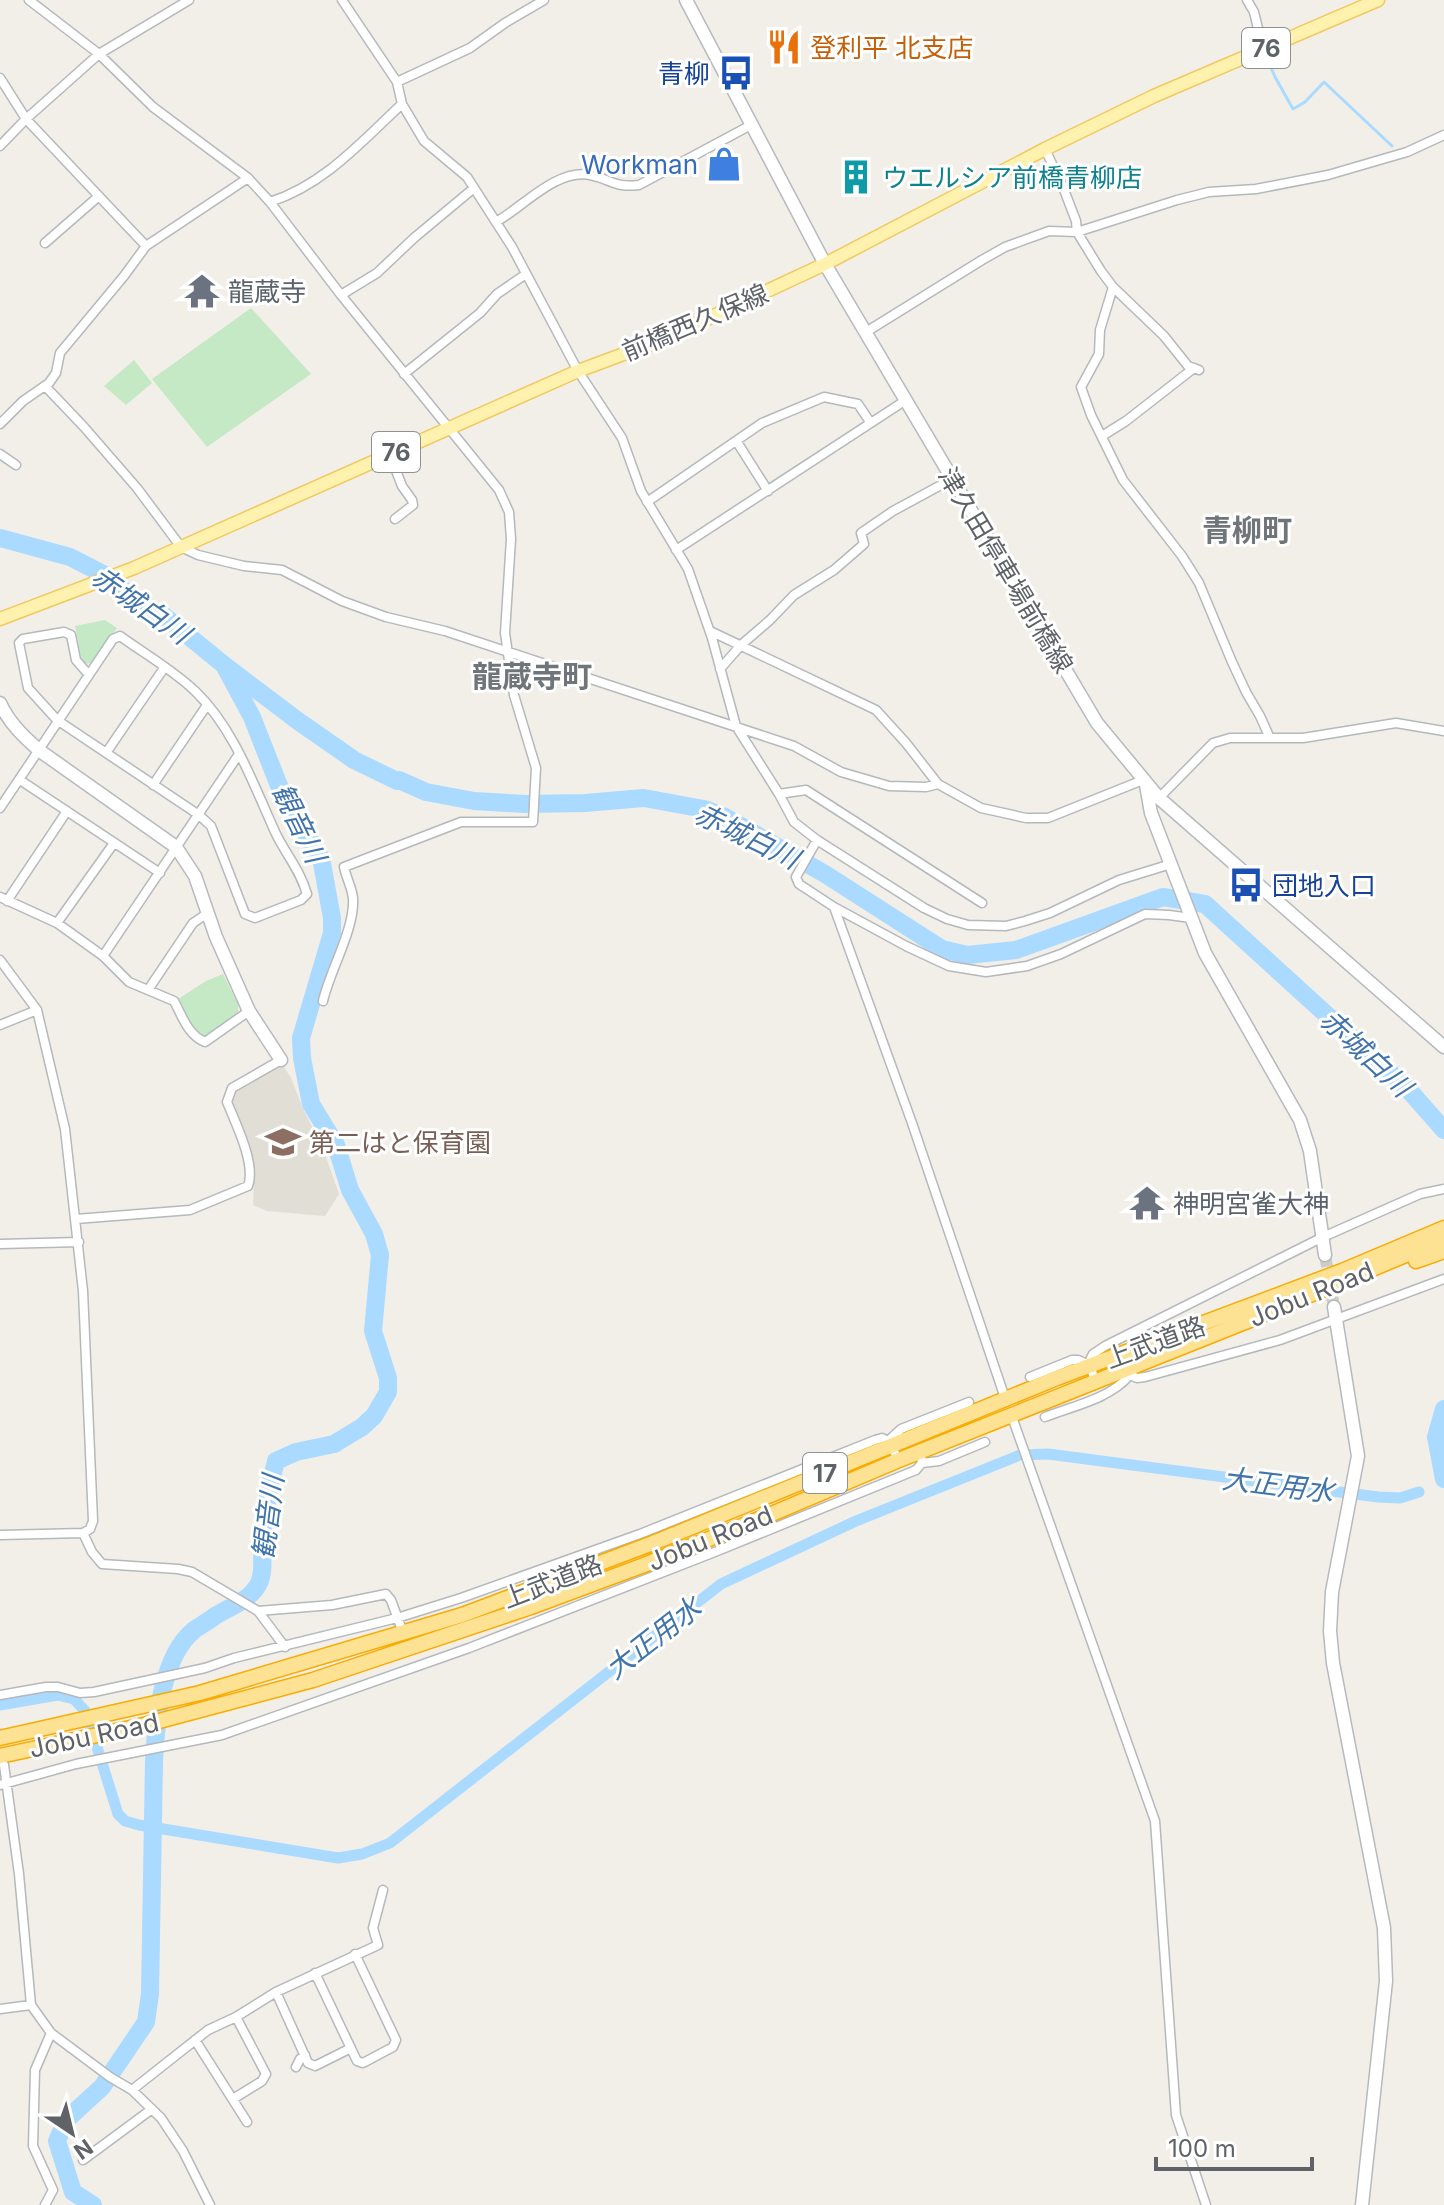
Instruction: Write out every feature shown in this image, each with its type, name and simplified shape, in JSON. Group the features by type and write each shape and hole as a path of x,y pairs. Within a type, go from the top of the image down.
{"highway":[{"name":"上武道路","path":"0,1738 200,1693 462,1615 653,1543 890,1443 1006,1399 1092,1373 1342,1271 1442,1234"},
{"name":"Jobu Road","path":"2,1760 204,1711 369,1663 531,1607 717,1536 899,1460 921,1457 1092,1373 1124,1374 1442,1234"}],"main road":[{"name":"前橋西久保線","path":"0,619 131,569 578,371 664,339 825,264 1154,96 1378,0"}],"street":[{"path":"29,0 99,54 153,107 248,178 499,490 509,512 511,539 505,633 514,695 536,768 533,822 461,822 344,867 353,898 349,928 323,1001"},
{"path":"0,146 99,54 189,0"},
{"path":"342,0 397,82 402,104 424,141 467,177 496,222 578,371 622,438 647,502 688,569 710,631 736,726 794,822 816,841 924,908 947,919 978,926 1006,926 1025,921 1050,913 1119,880 1172,868"},
{"path":"397,82 470,48 544,0"},
{"name":"津久田停車場前橋線","path":"686,0 825,264 1097,723 1159,798 1442,1042"},
{"path":"1247,0 1254,12 1263,49"},
{"path":"0,78 26,119 146,246"},
{"path":"270,202 291,195 349,156 402,104"},
{"path":"496,222 563,176 590,175 614,185 639,185 751,125"},
{"path":"866,332 956,274 1005,247 1049,231 1077,232 1209,192 1256,189 1328,175 1407,152 1444,135"},
{"path":"1045,149 1063,187 1077,232 1101,271 1113,287 1158,329 1188,366 1197,369 1102,436"},
{"path":"0,424 56,373 60,353 146,246 248,178"},
{"path":"341,295 377,273 474,188"},
{"path":"45,243 99,196"},
{"path":"404,374 480,313 497,294 526,274"},
{"path":"1113,287 1100,330 1099,354 1081,387 1091,415 1123,480 1199,583 1232,662 1269,736"},
{"path":"45,386 137,488 181,547 198,555 244,566 282,570 342,601 386,617 445,631 736,726 794,746 841,772 889,786 926,787 938,784"},
{"path":"647,502 762,423 824,397 858,404 870,422"},
{"path":"676,550 906,400"},
{"path":"737,442 768,491"},
{"path":"0,454 16,465"},
{"path":"390,455 413,505 395,519"},
{"path":"720,669 794,595 854,554 864,544 861,533 893,511 952,479"},
{"path":"710,631 876,710 938,784 981,808 1026,818 1048,818 1144,781 1151,813 1191,918 1217,975 1300,1120 1310,1151 1325,1255"},
{"path":"0,808 40,751 57,720 89,675 113,639 120,636 194,690 217,716 239,754 281,843 302,877 307,894 301,900 255,918 245,914 211,826 57,720 28,688 19,643 23,639 64,632 71,635 76,660 89,675"},
{"path":"106,753 164,668"},
{"path":"153,785 207,705"},
{"path":"1,710 21,735 40,751 176,847 195,876 216,937 249,1011 281,1060 232,1088 227,1102 241,1136 251,1178 248,1186 190,1210 76,1219"},
{"path":"1159,798 1213,743 1230,738 1303,738 1396,723 1444,731"},
{"path":"103,956 239,754"},
{"path":"20,780 160,873"},
{"path":"779,794 806,790 982,903"},
{"path":"67,811 3,899 57,923 103,956 129,982 174,1001 185,1024 198,1039 205,1042 249,1011"},
{"path":"816,841 796,877 799,884 834,907 949,966 986,972 1027,966 1061,954 1145,914 1191,918"},
{"path":"57,923 114,843"},
{"path":"834,907 1150,1802 1155,1821 1176,2115 1206,2205"},
{"path":"148,990 193,923 208,913"},
{"path":"0,960 37,1010 65,1129 84,1306 93,1521 90,1529 83,1533 0,1535"},
{"path":"0,1025 37,1010"},
{"path":"1092,1373 1093,1354 1105,1346 1323,1237 1420,1194 1444,1189"},
{"path":"0,1244 79,1242"},
{"path":"1045,1417 1117,1388 1124,1374 1145,1377 1280,1340 1444,1279"},
{"path":"1334,1307 1358,1456 1332,1592 1332,1647 1384,1928 1386,1981 1362,2205"},
{"path":"1030,1377 1072,1360 1078,1360 1092,1373"},
{"path":"890,1443 901,1429 969,1402"},
{"path":"0,1695 46,1687 80,1693 94,1692 213,1666 234,1658 397,1618 529,1575 875,1440 882,1438 890,1443 899,1460"},
{"path":"3,1784 76,1764 222,1735 418,1667 721,1550 916,1470 921,1457 939,1461 985,1442"},
{"path":"83,1533 102,1564 192,1572 258,1611 285,1647"},
{"path":"258,1611 332,1605 386,1594 402,1630"},
{"path":"414,1656 418,1667"},
{"path":"2,1760 3,1784 19,1874 31,2005 51,2033 132,2090 161,2118 183,2151 210,2205"},
{"path":"132,2090 208,2030 276,1992 378,1945 373,1928 383,1890"},
{"path":"315,1973 357,2061 363,2063 393,2047 396,2040 355,1954"},
{"path":"276,1992 308,2063 315,2066 351,2048"},
{"path":"0,2009 31,2005"},
{"path":"233,2099 262,2081 266,2074 236,2017"},
{"path":"45,2205 53,2190 33,2146 35,2070 51,2033"},
{"path":"195,2040 247,2122"},
{"path":"296,2067 305,2055"},
{"path":"83,2160 152,2109"}],"shaded area":[{"name":"第二はと保育園","path":"282,1064 322,1146 339,1194 325,1216 267,1211 253,1205 254,1180 246,1138 231,1101 233,1093"}],"green space":[{"path":"251,308 311,374 207,447 152,379"},
{"path":"134,360 152,383 126,405 104,386"},
{"path":"105,620 117,628 91,663 85,664 75,626"},
{"path":"223,974 238,1004 238,1012 206,1036 199,1035 178,999"}],"waterway":[{"path":"1264,51 1293,109 1305,102 1324,82 1392,146"},
{"name":"赤城白川","path":"0,538 70,557 105,575 135,600 164,616 298,721 354,760 397,781 426,792 474,801 585,803 644,798 704,809 725,817 825,874 942,949 967,955 1016,950 1163,897 1205,904 1407,1088 1444,1130"},
{"name":"観音川","path":"93,2205 73,2192 57,2141 66,2120 102,2087 146,2022 150,1994 154,1762 159,1710 167,1673 174,1656 194,1630 246,1599 259,1583 264,1520 276,1461 296,1452 334,1444 362,1427 374,1416 388,1392 388,1378 373,1331 380,1255 374,1234 350,1190 336,1145 311,1104 302,1058 301,1038 332,933 321,858 285,801 252,717 224,665"},
{"name":"赤城白川","path":"1444,1409 1436,1437 1444,1479"},
{"name":"大正用水","path":"0,1705 58,1695 74,1699 86,1712 118,1814 125,1821 338,1858 362,1854 390,1843 721,1584 856,1521 1020,1455 1048,1454 1378,1497 1400,1498 1419,1492"}],"tunnel":[{"path":"1325,1255 1334,1307"}],"place":[{"name":"登利平 北支店","path":"784,47"},
{"name":"青柳","path":"736,73"},
{"name":"Workman","path":"724,164"},
{"name":"ウエルシア前橋青柳店","path":"856,177"},
{"name":"龍蔵寺","path":"202,291"},
{"name":"団地入口","path":"1246,885"},
{"name":"第二はと保育園","path":"283,1142"},
{"name":"神明宮雀大神","path":"1147,1203"}],"district":[{"name":"青柳町","path":"1247,530"},
{"name":"龍蔵寺町","path":"532,676"}]}
